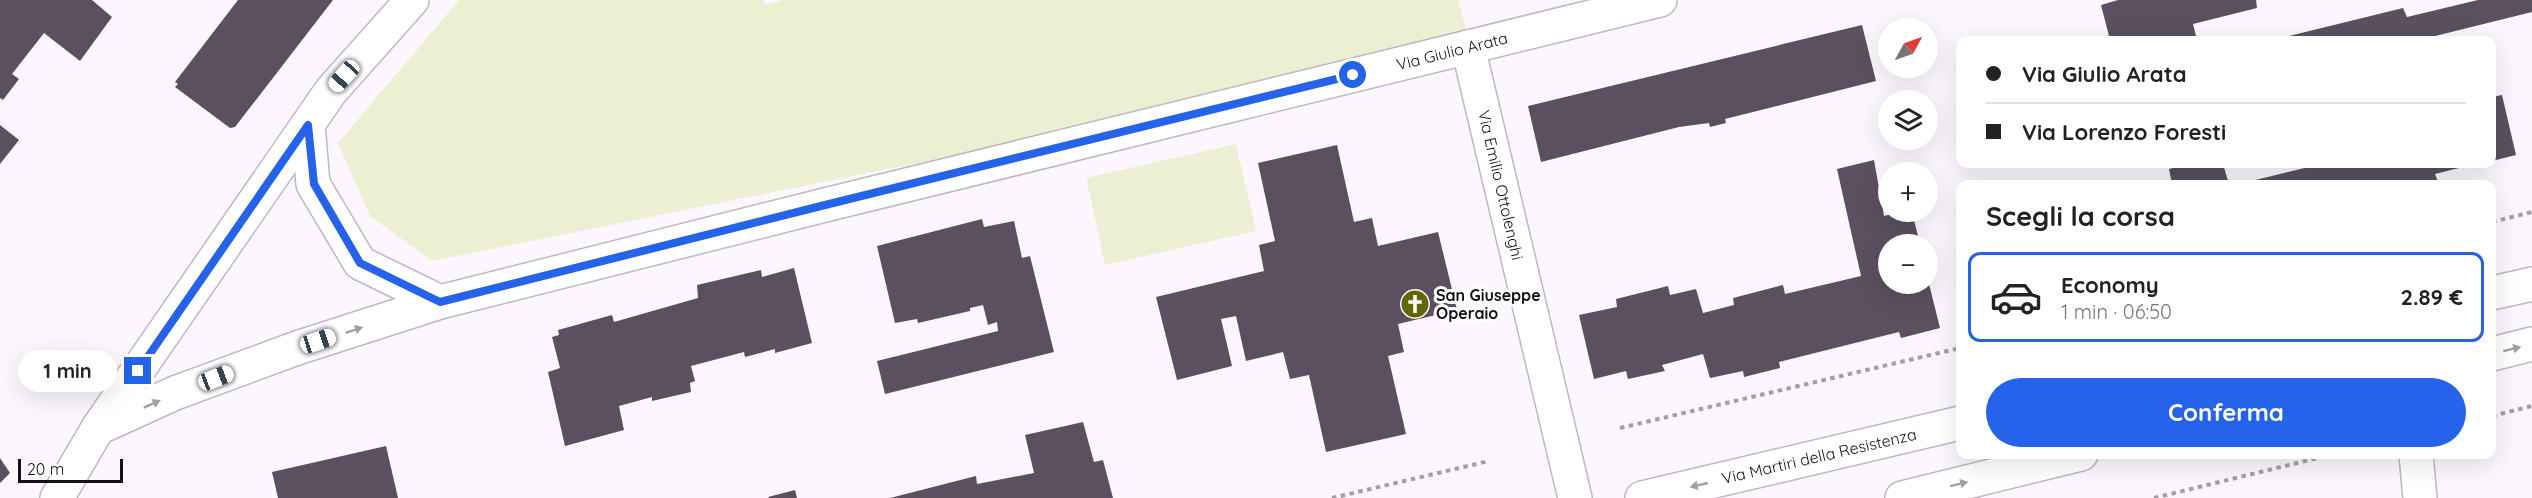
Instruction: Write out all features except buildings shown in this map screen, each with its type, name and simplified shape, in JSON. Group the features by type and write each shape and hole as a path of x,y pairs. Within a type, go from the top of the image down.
{"street":[{"path":"57,498 98,428 331,91 412,0"},
{"name":"Via Giulio Arata","path":"98,428 175,393 297,348 440,302 848,199 1660,0"},
{"name":"Via Emilio Ottolenghi","path":"1468,47 1575,498"},
{"path":"308,125 314,184 360,263 440,302"},
{"path":"2496,292 2532,284"},
{"path":"2496,353 2532,344"},
{"name":"Via Martiri della Resistenza","path":"1642,498 1956,424"},
{"path":"1902,498 2061,459"},
{"path":"2416,459 2420,498"}],"path":[{"path":"2496,221 2532,212"},
{"path":"1620,428 1956,349"},
{"path":"2496,415 2532,406"},
{"path":"2154,498 2314,459"},
{"path":"1332,498 1490,461"}],"green space":[{"path":"459,0 763,0 765,5 782,0 1458,0 1472,51 432,261 370,216 338,143"},
{"path":"1236,144 1256,231 1105,265 1086,178"}],"place":[{"name":"San Giuseppe Operaio","path":"1415,304"}],"route":[{"path":"138,371 308,125 314,184 360,263 440,302 1353,75"}]}
